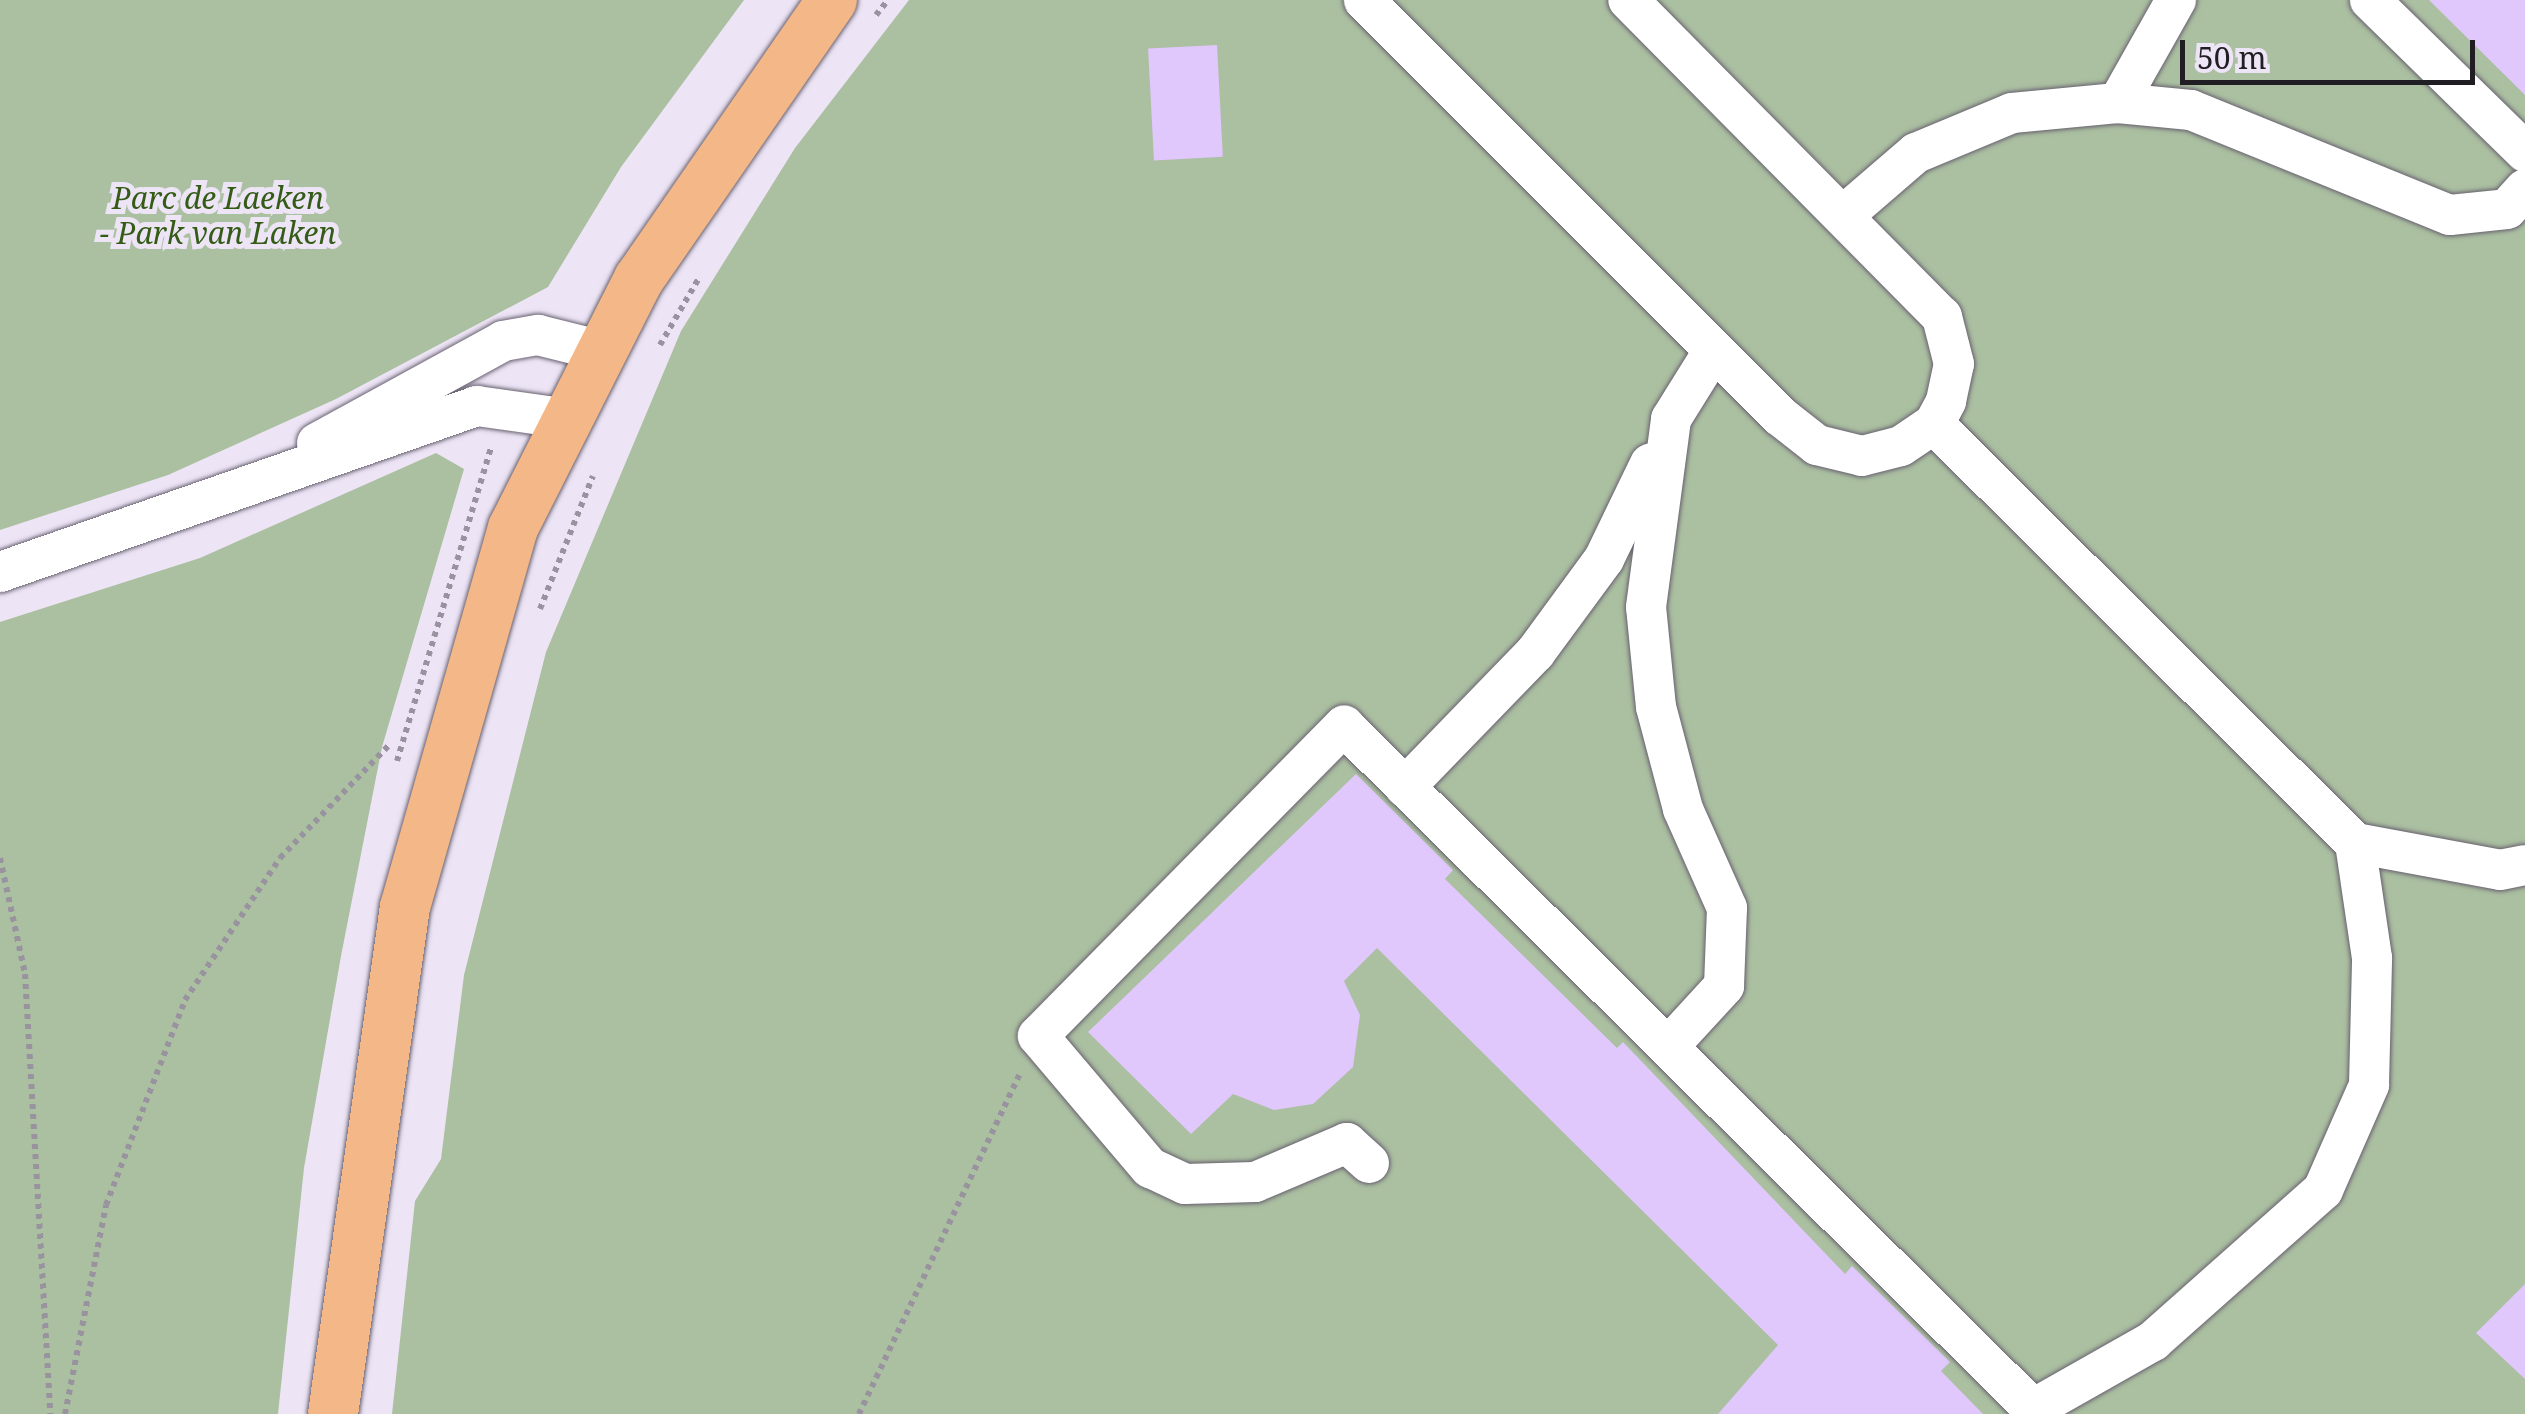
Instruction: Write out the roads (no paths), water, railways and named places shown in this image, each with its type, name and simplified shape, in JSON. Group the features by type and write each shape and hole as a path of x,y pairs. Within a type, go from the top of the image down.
{"main road":[{"path":"333,1414 380,1046 420,840 489,600 562,418 598,350 701,182 832,0"}],"street":[{"path":"1364,0 1714,350 1817,445 1862,456 1902,446 1934,424 1954,364 1942,317 1628,0"},
{"path":"2118,104 2176,0"},
{"path":"2370,0 2525,152"},
{"path":"1844,214 1916,153 2012,113 2118,104 2191,110 2450,215 2506,208 2525,189"},
{"path":"250,483 502,340 538,335 598,350"},
{"path":"1405,787 1535,653 1604,559 1671,420 1714,350"},
{"path":"0,572 477,406 562,418"},
{"path":"1668,1047 1724,986 1727,908 1683,809 1656,707 1646,607 1671,420"},
{"path":"1934,424 2355,842 2500,870 2525,864"},
{"path":"1369,1162 1347,1143 1255,1182 1184,1184 1150,1168 1038,1036 1344,726 2033,1409 2153,1340 2323,1190 2369,1085 2372,958 2355,842"}],"park label":[{"name":"Parc de Laeken - Park van Laken","path":"218,215"}]}
